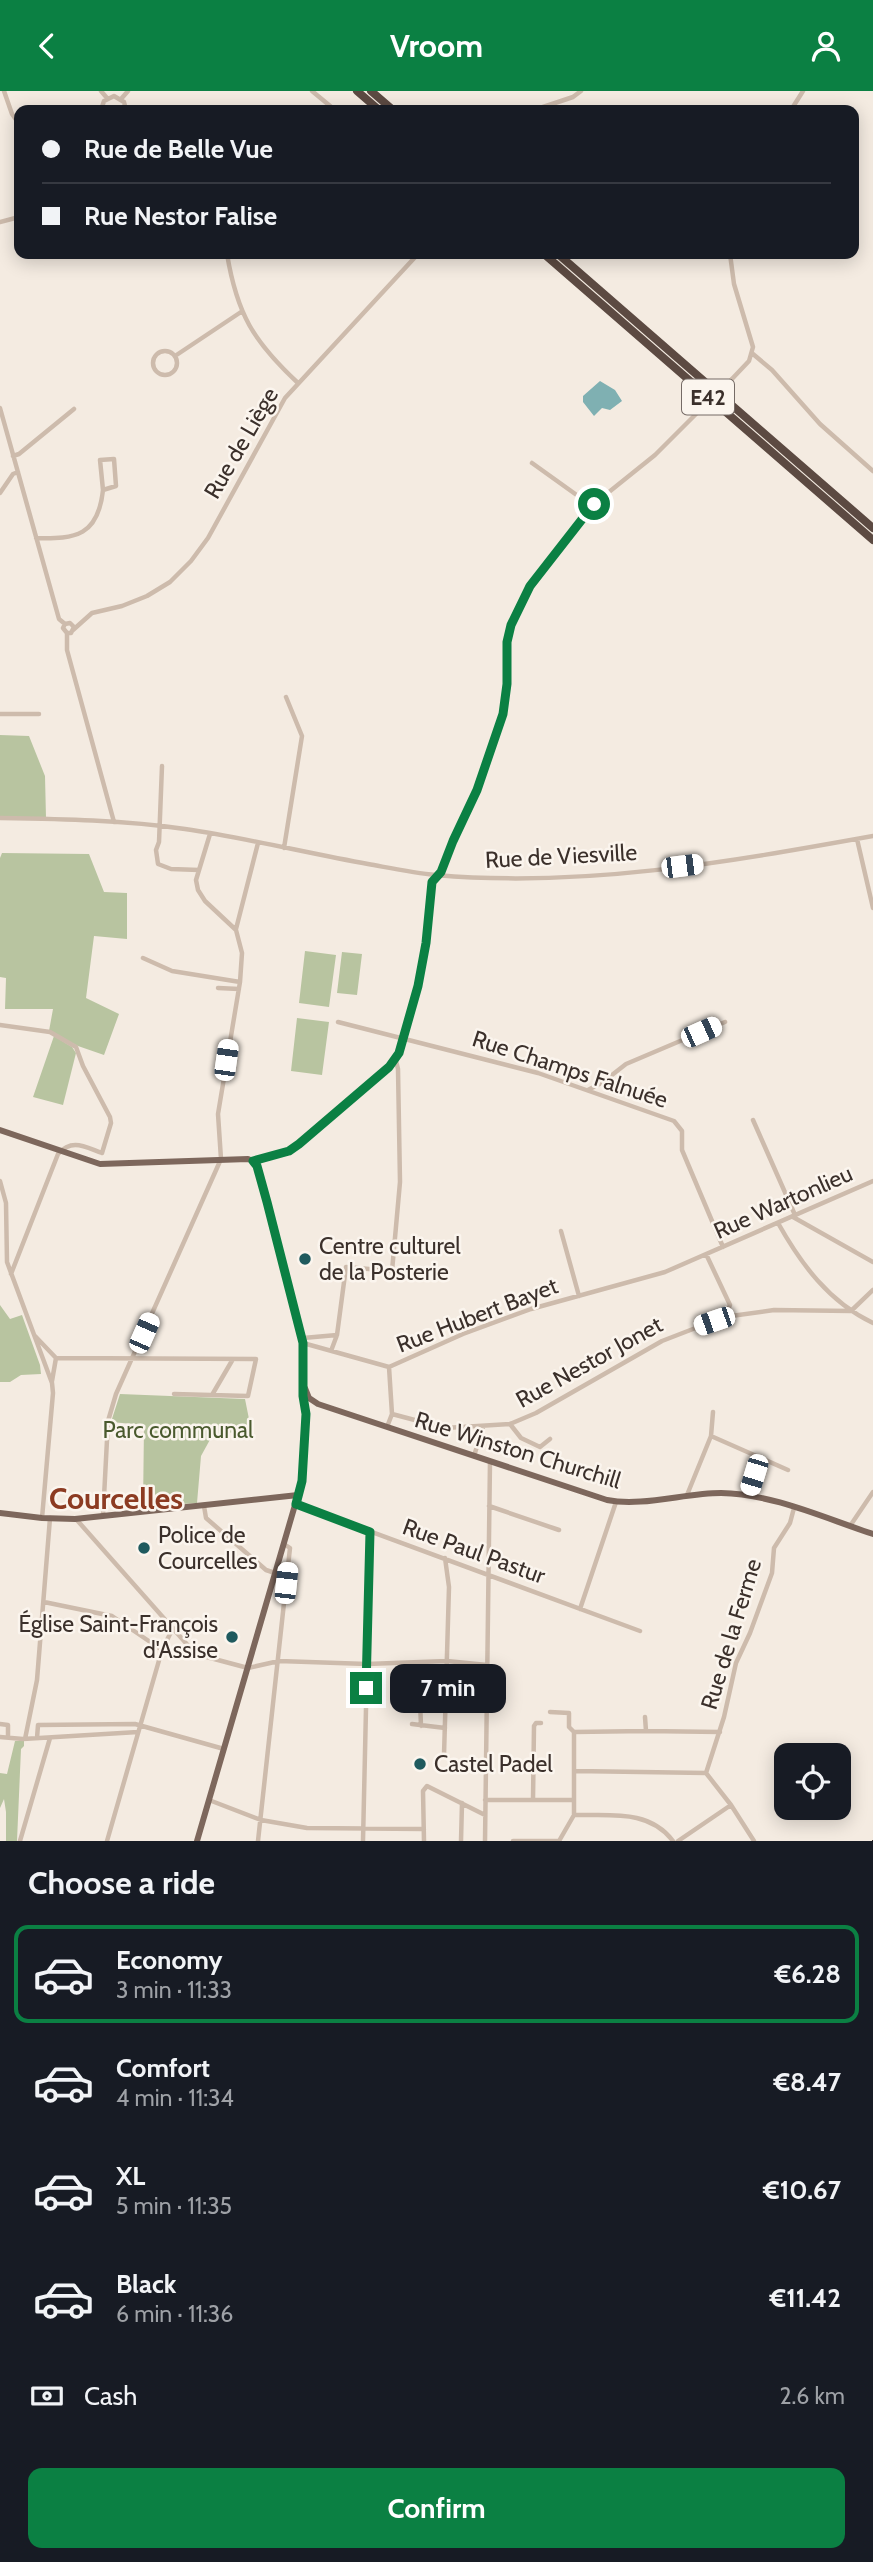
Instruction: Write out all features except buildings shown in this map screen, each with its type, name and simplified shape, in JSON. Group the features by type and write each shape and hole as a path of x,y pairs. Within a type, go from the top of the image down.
{"highway":[{"path":"357,91 373,105"},
{"path":"371,91 387,105"},
{"name":"E42","path":"550,259 873,540"},
{"name":"E42","path":"564,259 873,528"}],"main road":[{"path":"0,1130 90,1162 114,1165 220,1159 253,1161 257,1166 267,1202 303,1341 305,1388 310,1402 306,1414 302,1481 197,1841"},
{"name":"Rue Winston Churchill","path":"310,1402 616,1502 687,1495 749,1495 873,1534"},
{"path":"0,1513 75,1519 298,1495"}],"street":[{"path":"4,91 14,117"},
{"path":"101,91 107,99"},
{"path":"121,99 128,91"},
{"path":"312,91 329,105"},
{"path":"549,105 573,97 581,91"},
{"path":"102,105 114,96 121,99 123,105"},
{"path":"228,259 232,287 241,312 265,349 298,383"},
{"name":"Rue de Liège","path":"66,633 70,626 81,623 92,613 147,596 170,582 191,561 208,538 285,398 413,259"},
{"path":"253,1161 289,1151 299,1144 396,1060 404,1038 426,943 432,882 441,872 477,790 503,714 507,684 507,642 515,614 530,586 592,506 655,455 732,380 753,355 752,339 734,285 731,259"},
{"path":"175,356 241,312"},
{"path":"169,351 175,356 177,366 171,374 160,374 154,369 155,357 161,352 169,351"},
{"path":"753,355 772,369 814,418 873,471"},
{"path":"0,408 60,619 70,626"},
{"path":"13,456 74,409"},
{"path":"36,538 63,539 83,533 93,520 103,490 100,460 114,459 116,486 103,490"},
{"path":"532,463 592,506"},
{"path":"0,493 13,474 18,472"},
{"path":"70,626 63,628 67,650 114,822"},
{"path":"284,848 302,736 286,697"},
{"path":"0,714 39,714"},
{"path":"162,766 159,842 156,850 158,864 171,869 199,870"},
{"name":"Rue de Viesville","path":"0,818 72,819 159,826 438,875 501,879 584,877 724,861 873,836"},
{"path":"210,834 196,880 198,890 205,901 236,930"},
{"path":"857,839 873,908"},
{"path":"103,1516 108,1421 116,1394 220,1159 218,1114 240,982 242,953 236,930 258,843"},
{"path":"143,958 172,971 240,982"},
{"path":"218,988 239,989"},
{"name":"Rue Champs Falnuée","path":"338,1022 538,1073 679,1124 683,1138 682,1150 723,1247"},
{"path":"588,1090 626,1064 725,1022"},
{"path":"0,1025 50,1032 76,1047 111,1122 103,1153 75,1143 69,1144 61,1151 11,1274"},
{"path":"331,1351 337,1335 346,1266 392,1272 400,1182 396,1060"},
{"path":"753,1120 794,1216 873,1262"},
{"path":"0,1181 6,1203 3,1247 52,1383"},
{"name":"Rue Wartonlieu","path":"706,1254 873,1181"},
{"path":"778,1223 794,1252 813,1277 851,1311 873,1323"},
{"name":"Rue Hubert Bayet","path":"561,1231 579,1296"},
{"path":"706,1254 730,1305 742,1314"},
{"name":"Rue Hubert Bayet","path":"388,1367 531,1308 665,1272 706,1254"},
{"path":"851,1311 873,1290"},
{"path":"724,1317 730,1305"},
{"name":"Rue Nestor Jonet","path":"392,1414 445,1428 510,1424 536,1413 662,1341 724,1317 774,1310 851,1311"},
{"path":"34,1335 56,1358 256,1359 248,1396 173,1394"},
{"path":"303,1341 337,1335"},
{"path":"303,1341 388,1367 392,1414 387,1427"},
{"path":"42,1518 56,1358"},
{"path":"212,1396 233,1359"},
{"path":"687,1495 711,1436 713,1412"},
{"name":"Rue Nestor Jonet","path":"510,1424 522,1438 540,1447 550,1439"},
{"path":"474,1456 483,1427"},
{"path":"711,1436 788,1470"},
{"path":"749,1495 760,1458"},
{"path":"485,1841 490,1461"},
{"path":"850,1527 873,1492"},
{"path":"580,1609 616,1502"},
{"name":"Rue Paul Pastur","path":"296,1504 640,1631"},
{"path":"204,1506 206,1518 266,1570 275,1573"},
{"path":"489,1506 559,1530"},
{"name":"Rue de la Ferme","path":"706,1773 720,1732 736,1663 772,1573 774,1548 790,1523 794,1508"},
{"path":"90,1516 91,1534"},
{"path":"24,1739 36,1686 50,1518"},
{"path":"75,1519 192,1650 203,1656 248,1668 279,1661 367,1664 447,1661 487,1665"},
{"path":"363,1841 370,1532"},
{"path":"258,1841 290,1548 284,1544"},
{"path":"444,1755 449,1587 445,1558"},
{"path":"44,1602 112,1616 162,1650"},
{"path":"107,1841 162,1650 173,1628"},
{"path":"447,1681 487,1683"},
{"path":"407,1700 420,1701 421,1725"},
{"path":"513,1841 559,1841 575,1815 574,1732 569,1727 569,1713 550,1712"},
{"path":"645,1717 646,1731"},
{"path":"533,1801 534,1726 541,1723"},
{"path":"0,1724 8,1725 8,1737"},
{"path":"412,1724 445,1728"},
{"path":"37,1738 38,1725 140,1725 224,1749"},
{"path":"0,1737 24,1739 138,1732"},
{"path":"574,1732 720,1732"},
{"path":"20,1841 50,1738"},
{"path":"575,1771 706,1773 754,1841"},
{"path":"424,1841 423,1791 427,1786 485,1815"},
{"path":"209,1800 261,1820 307,1828 424,1829"},
{"path":"485,1800 574,1800"},
{"path":"461,1841 462,1803"},
{"path":"575,1815 643,1818 676,1841 731,1805"}],"green space":[{"path":"0,735 29,736 45,776 46,818 0,817"},
{"path":"2,853 89,854 104,892 127,893 127,939 94,936 86,998 119,1014 104,1055 78,1046 49,1031 53,1009 5,1009 6,978 0,977"},
{"path":"305,951 336,955 329,1007 299,1003"},
{"path":"342,952 362,954 357,995 337,993"},
{"path":"297,1018 329,1022 322,1075 291,1071"},
{"path":"54,1036 72,1047 76,1053 63,1105 33,1097"},
{"path":"0,1305 10,1319 22,1315 41,1374 21,1375 10,1382 0,1382"},
{"name":"Parc communal","path":"120,1394 245,1399 251,1429 212,1436 201,1456 197,1503 143,1507 144,1425 111,1422"},
{"path":"15,1741 24,1741 21,1749 17,1841 6,1841 4,1799 0,1808 0,1773 7,1774"}],"water":[{"path":"600,381 615,390 622,401 610,410 602,408 594,416 583,402 583,396"}],"place":[{"name":"Centre culturel de la Posterie","path":"305,1259"},
{"name":"Police de Courcelles","path":"144,1548"},
{"name":"Église Saint-François d'Assise","path":"232,1637"},
{"name":"Castel Padel","path":"420,1764"}],"district":[{"name":"Courcelles","path":"116,1498"}],"route":[{"path":"366,1688 370,1532 296,1504 302,1481 306,1414 303,1396 303,1343 267,1202 257,1166 253,1161 289,1151 299,1144 396,1060 418,986 426,943 432,882 441,872 477,790 503,714 507,684 507,642 511,625 530,586 594,504"}]}
